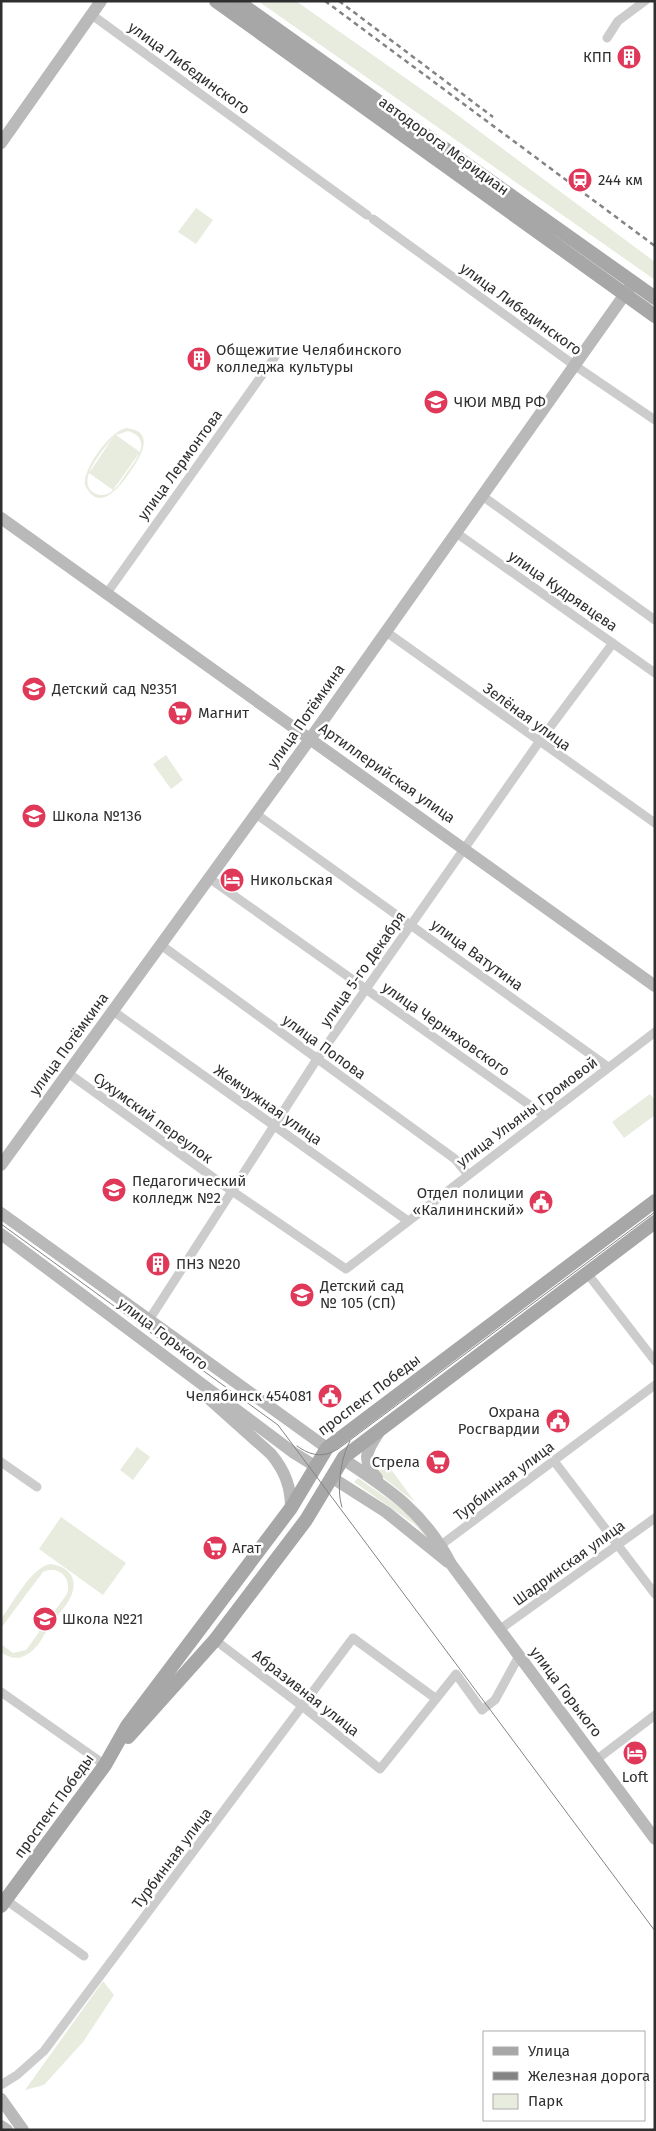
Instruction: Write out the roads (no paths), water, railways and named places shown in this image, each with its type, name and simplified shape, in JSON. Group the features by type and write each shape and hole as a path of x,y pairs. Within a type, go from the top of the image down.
{"main road":[{"name":"автодорога Меридиан","path":"216,1 629,288 655,298"},
{"name":"автодорога Меридиан","path":"237,1 629,288 655,316"},
{"name":"проспект Победы","path":"4,1903 104,1765 127,1726 291,1508 306,1486 326,1448 655,1201"},
{"name":"проспект Победы","path":"115,1749 134,1732 215,1640 306,1520 343,1459 655,1222"},
{"name":"улица Горького","path":"326,1448 343,1459"},
{"name":"улица Горького","path":"315,1466 331,1477"}],"street":[{"path":"1,143 101,1"},
{"path":"607,38 618,20 645,1"},
{"name":"улица Либединского","path":"92,15 574,365 655,420"},
{"name":"улица Потёмкина","path":"1,1165 256,814 629,288"},
{"name":"улица Лермонтова","path":"107,593 277,354"},
{"name":"улица Кудрявцева","path":"481,495 655,620"},
{"name":"Артиллерийская улица","path":"1,518 655,986"},
{"name":"улица Кудрявцева","path":"455,532 655,674"},
{"name":"Зелёная улица","path":"386,631 655,823"},
{"name":"улица 5-го Декабря","path":"149,1320 317,1058 364,989 539,742 613,643"},
{"name":"улица Ватутина","path":"256,814 608,1067"},
{"name":"улица Черняховского","path":"209,878 545,1116"},
{"name":"улица Попова","path":"161,945 455,1159 468,1175"},
{"name":"Жемчужная улица","path":"113,1011 408,1221"},
{"name":"улица Ульяны Громовой","path":"346,1269 655,1032"},
{"name":"Сухумский переулок","path":"68,1074 232,1191 346,1269"},
{"name":"улица Горького","path":"1,1213 326,1448"},
{"name":"улица Горького","path":"1,1234 294,1453 315,1466"},
{"path":"587,1273 655,1361"},
{"path":"80,1292 92,1278"},
{"path":"175,1364 190,1382 271,1454 279,1464 288,1483 291,1508"},
{"name":"Турбинная улица","path":"441,1546 655,1386"},
{"name":"улица Горького","path":"382,1428 369,1448 366,1458 370,1469 385,1488"},
{"name":"улица Горького","path":"343,1459 385,1488 417,1514 441,1546 451,1564 655,1839"},
{"path":"554,1461 655,1594"},
{"path":"1,1462 37,1486"},
{"name":"улица Горького","path":"331,1477 386,1512 451,1564"},
{"name":"Шадринская улица","path":"500,1630 655,1518"},
{"name":"Турбинная улица","path":"1,2085 44,2051 353,1638 434,1698"},
{"name":"Абразивная улица","path":"215,1640 302,1706 380,1769 434,1698"},
{"path":"434,1698 456,1674 482,1710 495,1700 519,1656"},
{"path":"1,1692 104,1765"},
{"path":"596,1760 655,1715"},
{"path":"4,1903 84,1956"},
{"path":"1,2098 23,2130"},
{"path":"1,2126 7,2130"}],"tram line":[{"path":"297,1446 317,1455 327,1454 338,1449 655,1212"},
{"path":"1,1224 278,1425 655,1931"},
{"path":"342,1507 339,1492 340,1474 350,1441"}],"railway":[{"path":"325,1 655,246"},
{"path":"339,1 493,117"}],"place":[{"name":"КПП","path":"629,57"},
{"name":"244 км","path":"580,180"},
{"name":"Общежитие Челябинского колледжа культуры","path":"199,359"},
{"name":"ЧЮИ МВД РФ","path":"436,402"},
{"name":"Детский сад №351","path":"34,689"},
{"name":"Магнит","path":"180,713"},
{"name":"Школа №136","path":"34,816"},
{"name":"Никольская","path":"232,880"},
{"name":"Педагогический колледж №2","path":"114,1190"},
{"name":"Отдел полиции «Калининский»","path":"541,1202"},
{"name":"ПНЗ №20","path":"158,1264"},
{"name":"Детский сад № 105 (СП)","path":"302,1295"},
{"name":"Челябинск 454081","path":"330,1396"},
{"name":"Охрана Росгвардии","path":"558,1421"},
{"name":"Стрела","path":"438,1462"},
{"name":"Агат","path":"215,1548"},
{"name":"Школа №21","path":"45,1619"},
{"name":"Loft","path":"635,1753"}]}
